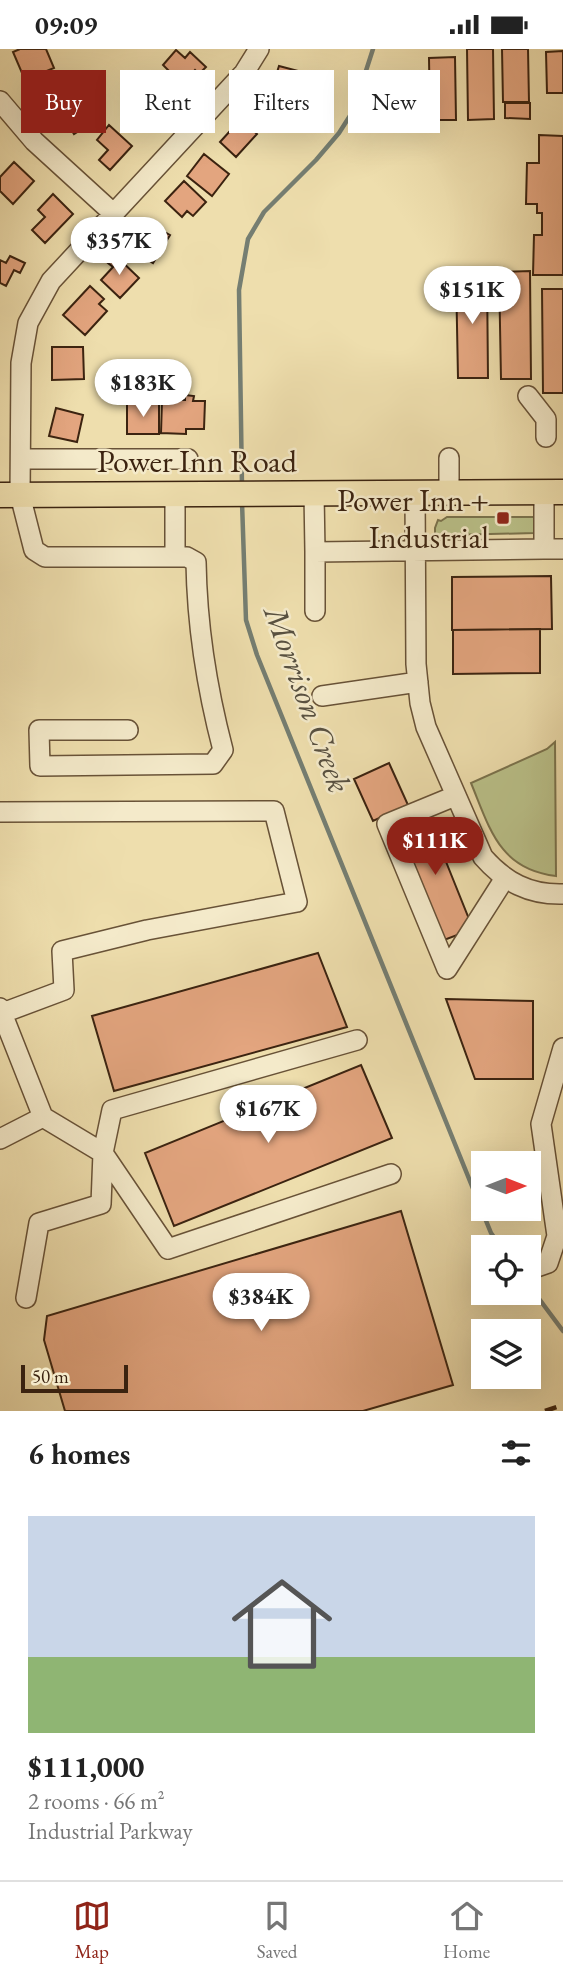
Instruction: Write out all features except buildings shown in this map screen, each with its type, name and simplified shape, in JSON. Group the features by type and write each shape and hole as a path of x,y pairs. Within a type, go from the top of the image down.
{"main road":[{"name":"Power Inn Road","path":"10,495 554,492"}],"street":[{"path":"128,730 39,730 40,766 213,764 223,750 212,707 196,596 196,562 187,557 175,556 45,557 34,550 10,495 20,459 21,363 28,323 51,281 244,73 260,49"},
{"path":"0,101 34,141 114,214"},
{"path":"528,396 546,419 546,437"},
{"path":"449,458 449,493"},
{"path":"20,459 188,459"},
{"path":"314,552 554,548 554,492"},
{"path":"314,493 314,611"},
{"path":"415,493 418,683 426,727 483,857 505,878 531,891 563,894"},
{"path":"175,495 175,556"},
{"path":"322,696 418,683"},
{"path":"455,796 387,824 447,969 505,878"},
{"path":"0,812 274,811 298,902 147,930 62,951 64,990 1,1012 43,1117 103,1153 167,1249 391,1174"},
{"path":"26,1298 39,1223 101,1204 103,1153 112,1110 357,1039"},
{"path":"541,1265 548,1263 560,1236 541,1124 563,1048"},
{"path":"0,1139 43,1117"}],"green space":[{"path":"447,517 534,517 534,533 451,535 451,547 435,548 435,528 438,520"},
{"path":"555,742 556,876 537,872 509,856 491,831 471,783 547,749"}],"waterway":[{"name":"Morrison Creek","path":"242,486 239,290 248,239 264,212 339,133 353,111 373,49"},
{"name":"Morrison Creek","path":"242,502 246,620 257,655 492,1235"},
{"name":"Morrison Creek","path":"541,1301 563,1331"}],"railway":[{"path":"545,1411 563,1405"}],"place":[{"name":"Power Inn + Industrial","path":"503,518"}]}
